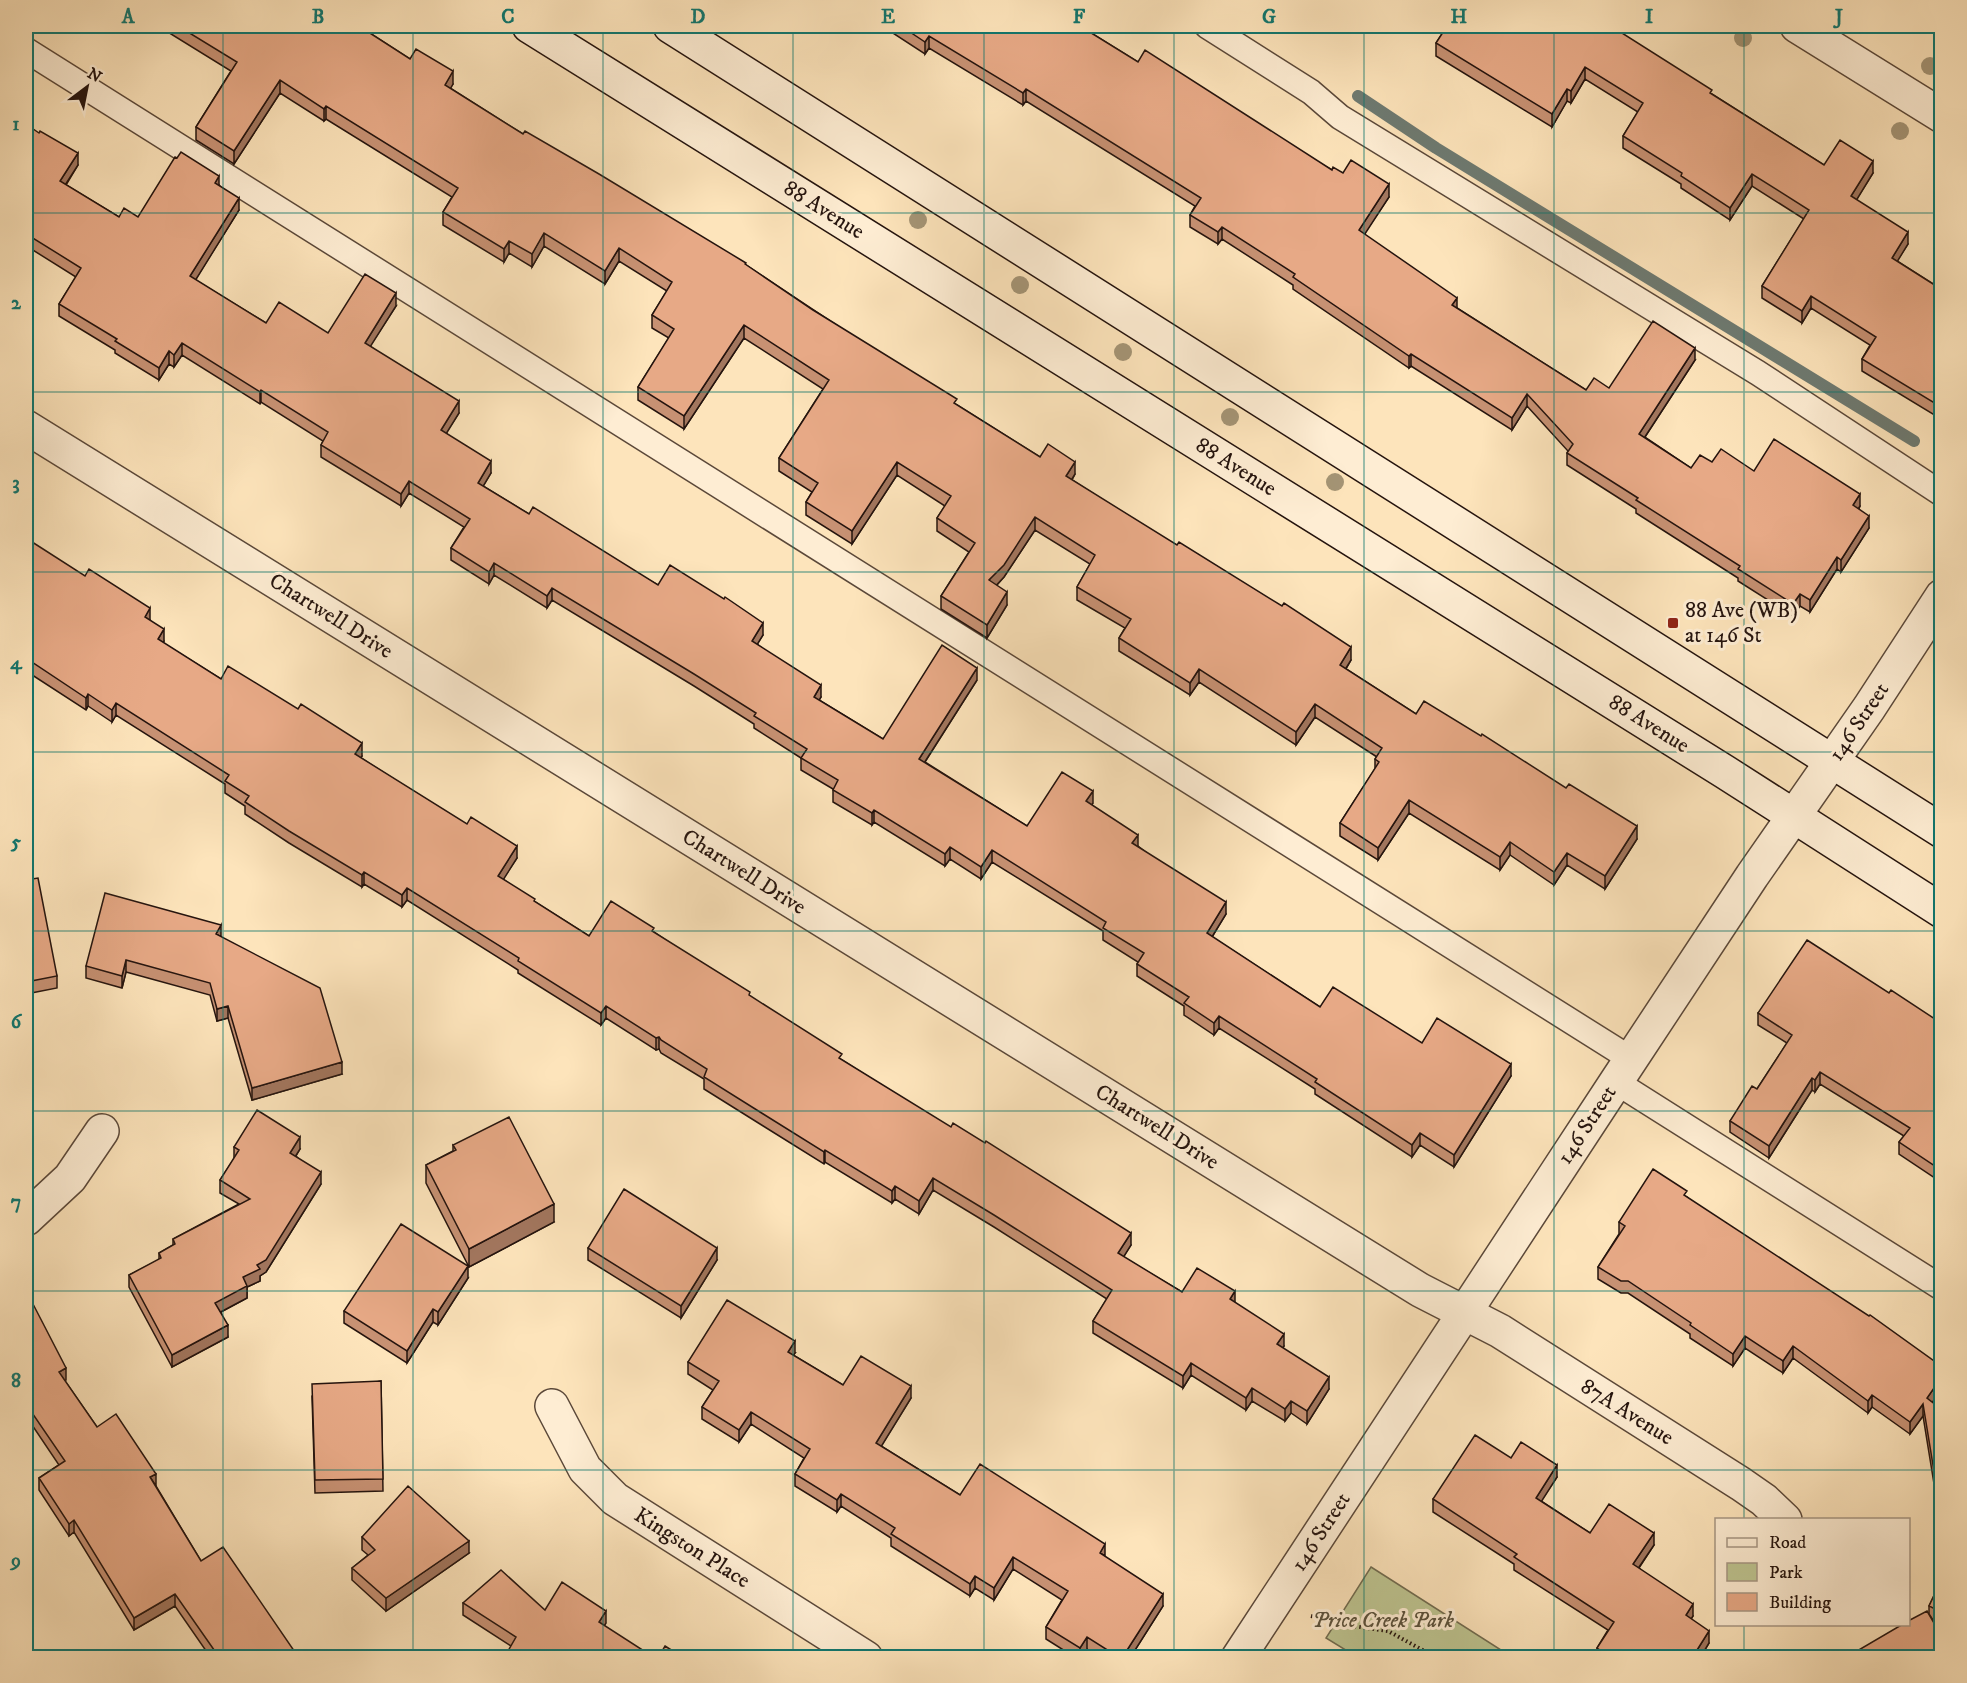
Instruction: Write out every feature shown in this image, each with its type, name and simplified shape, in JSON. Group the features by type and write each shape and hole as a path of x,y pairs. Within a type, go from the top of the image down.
{"street":[{"name":"88 Avenue","path":"529,26 1941,911"},
{"path":"670,26 1941,831"},
{"path":"1797,26 1941,116"},
{"name":"Chartwell Drive","path":"26,427 1414,1287 1464,1313"},
{"name":"146 Street","path":"1238,1658 1624,1071 1869,708 1941,596"},
{"path":"26,1219 70,1178 102,1131"},
{"name":"87A Avenue","path":"1464,1313 1508,1336 1731,1478 1764,1500 1783,1518"},
{"name":"Kingston Place","path":"552,1406 585,1469 615,1499 866,1658"}],"lane":[{"path":"1207,26 1311,92 1340,117 1758,373 1941,494"},
{"path":"26,50 1624,1071 1941,1287"}],"path":[{"path":"1311,1616 1388,1631 1437,1658"}],"green space":[{"name":"Price Creek Park","path":"1371,1567 1512,1657 1357,1657 1326,1638"}],"building":[{"path":"178,26 359,26 410,59 416,49 453,71 445,85 523,134 525,131 746,263 813,310 957,399 954,403 1040,457 1048,444 1075,462 1066,476 1177,545 1179,542 1282,606 1284,603 1351,647 1340,665 1416,714 1424,701 1481,736 1482,734 1566,788 1569,784 1637,826 1605,876 1567,853 1554,872 1510,842 1500,857 1409,800 1378,848 1340,823 1379,762 1375,759 1382,748 1315,704 1296,732 1199,669 1190,683 1119,638 1131,619 1077,587 1095,555 1035,517 1004,565 989,580 1007,592 987,625 941,596 975,543 937,518 951,496 897,462 852,531 806,502 818,483 779,458 829,380 744,325 684,416 638,387 674,329 652,315 672,282 619,248 605,271 544,233 532,254 509,241 504,249 443,212 458,188 326,106 324,109 280,80 234,151 196,127 237,62"},
{"path":"901,26 1080,26 1138,62 1145,50 1332,170 1333,167 1343,173 1351,160 1389,184 1359,230 1457,298 1452,305 1586,390 1594,378 1609,388 1653,321 1695,348 1639,434 1691,468 1700,455 1712,462 1721,449 1754,471 1774,439 1860,494 1853,505 1869,516 1841,560 1837,557 1810,600 1800,594 1793,604 1738,569 1740,566 1567,453 1573,444 1527,394 1512,418 1411,354 1409,356 1293,277 1295,274 1222,227 1218,232 1190,215 1201,198 1026,89 1023,93 929,36 925,42"},
{"path":"1447,26 1611,26 1712,90 1710,93 1824,165 1840,140 1873,161 1851,196 1908,232 1892,258 1941,289 1941,407 1862,359 1876,337 1811,296 1802,311 1762,286 1809,210 1752,174 1730,208 1681,176 1682,173 1623,136 1643,103 1585,67 1571,91 1567,89 1552,114 1436,43"},
{"path":"26,124 78,153 60,181 119,217 124,208 138,217 175,157 177,158 181,152 219,176 215,183 239,198 190,276 266,323 279,302 328,333 365,274 396,293 365,343 459,401 441,430 491,461 478,483 529,514 533,507 658,585 670,565 724,599 725,597 763,623 752,641 821,685 814,697 883,739 942,645 977,668 919,759 1027,826 1062,772 1093,791 1086,801 1138,835 1132,843 1226,902 1207,933 1320,1007 1333,987 1422,1043 1437,1018 1511,1064 1454,1155 1420,1133 1412,1145 1315,1082 1317,1079 1219,1016 1214,1023 1184,1003 1189,997 1137,964 1144,953 1103,928 1106,922 992,850 981,867 950,847 945,854 874,810 872,813 833,790 838,780 801,758 807,749 754,716 756,713 694,674 552,588 547,596 494,563 489,572 451,548 470,519 409,481 401,494 321,445 328,432 261,390 260,392 182,343 174,355 169,351 159,368 59,304 81,268 28,235 26,238"},
{"path":"29,540 85,576 89,569 150,608 145,617 164,629 158,639 221,679 228,666 298,709 301,704 362,743 355,754 467,824 471,817 517,846 498,876 589,936 611,901 654,928 652,931 750,992 749,995 842,1054 839,1058 951,1127 953,1123 985,1143 986,1141 1131,1233 1118,1253 1182,1292 1197,1268 1235,1291 1230,1299 1284,1334 1277,1344 1329,1377 1307,1411 1291,1401 1285,1409 1252,1388 1246,1398 1191,1363 1183,1376 1093,1321 1112,1290 994,1215 933,1178 919,1201 895,1186 892,1191 825,1150 824,1152 704,1077 707,1069 659,1037 656,1038 606,1006 601,1013 518,961 519,958 407,888 402,895 364,872 362,875 245,802 249,796 225,781 229,775 116,703 112,710 88,694 86,698 26,658 26,547"},
{"path":"38,878 57,976 26,982 26,880"},
{"path":"105,893 221,925 216,934 320,988 342,1062 252,1088 228,1006 217,1009 210,983 126,960 122,976 86,966"},
{"path":"1807,940 1889,993 1891,990 1941,1023 1941,1170 1899,1142 1910,1128 1820,1072 1815,1080 1812,1078 1769,1146 1730,1121 1752,1086 1757,1089 1792,1035 1758,1013"},
{"path":"257,1110 300,1137 290,1153 321,1172 266,1260 257,1265 260,1269 243,1277 247,1286 215,1303 228,1325 172,1355 129,1275 161,1258 159,1253 175,1244 173,1239 250,1199 220,1180 239,1150 234,1147"},
{"path":"509,1117 554,1204 469,1249 426,1165 456,1150 453,1145"},
{"path":"1653,1169 1687,1191 1684,1195 1870,1315 1941,1366 1941,1378 1927,1398 1941,1409 1941,1514 1923,1404 1910,1422 1872,1395 1868,1401 1793,1346 1783,1361 1745,1336 1733,1354 1628,1281 1621,1281 1598,1267 1625,1226 1619,1222"},
{"path":"624,1189 717,1248 681,1306 588,1248"},
{"path":"401,1224 468,1266 438,1312 433,1309 407,1351 344,1311"},
{"path":"727,1300 795,1341 788,1352 843,1385 861,1356 911,1386 876,1443 960,1495 980,1464 1105,1544 1100,1553 1163,1594 1122,1658 1087,1637 1080,1648 1046,1627 1068,1591 1013,1557 994,1588 975,1576 970,1584 891,1534 895,1528 841,1494 837,1500 795,1474 810,1449 751,1412 739,1430 702,1407 719,1381 688,1362"},
{"path":"33,1304 66,1368 59,1372 97,1427 116,1414 156,1474 150,1477 201,1561 223,1547 299,1658 218,1658 175,1594 134,1618 74,1520 69,1524 39,1478 65,1461 26,1404 26,1308"},
{"path":"381,1381 383,1479 315,1480 312,1384"},
{"path":"1475,1435 1511,1458 1521,1442 1557,1465 1536,1498 1590,1533 1609,1504 1654,1533 1633,1564 1693,1604 1686,1615 1709,1631 1692,1658 1612,1658 1597,1648 1614,1622 1514,1557 1517,1554 1433,1499"},
{"path":"408,1486 469,1541 386,1598 352,1568 375,1550 362,1537"},
{"path":"501,1570 545,1610 562,1582 606,1611 599,1622 655,1658 504,1658 516,1637 463,1603"},
{"path":"1941,1581 1941,1612 1929,1606"},
{"path":"1927,1611 1941,1635 1941,1658 1845,1658 1900,1626 1910,1626 1910,1620"},
{"path":"665,1646 684,1658 658,1658"},
{"path":"1750,1652 1779,1658 1749,1658"}],"waterway":[{"path":"1358,96 1436,148 1914,441"}],"place":[{"name":"88 Ave (WB) at 146 St","path":"1673,623"}]}
